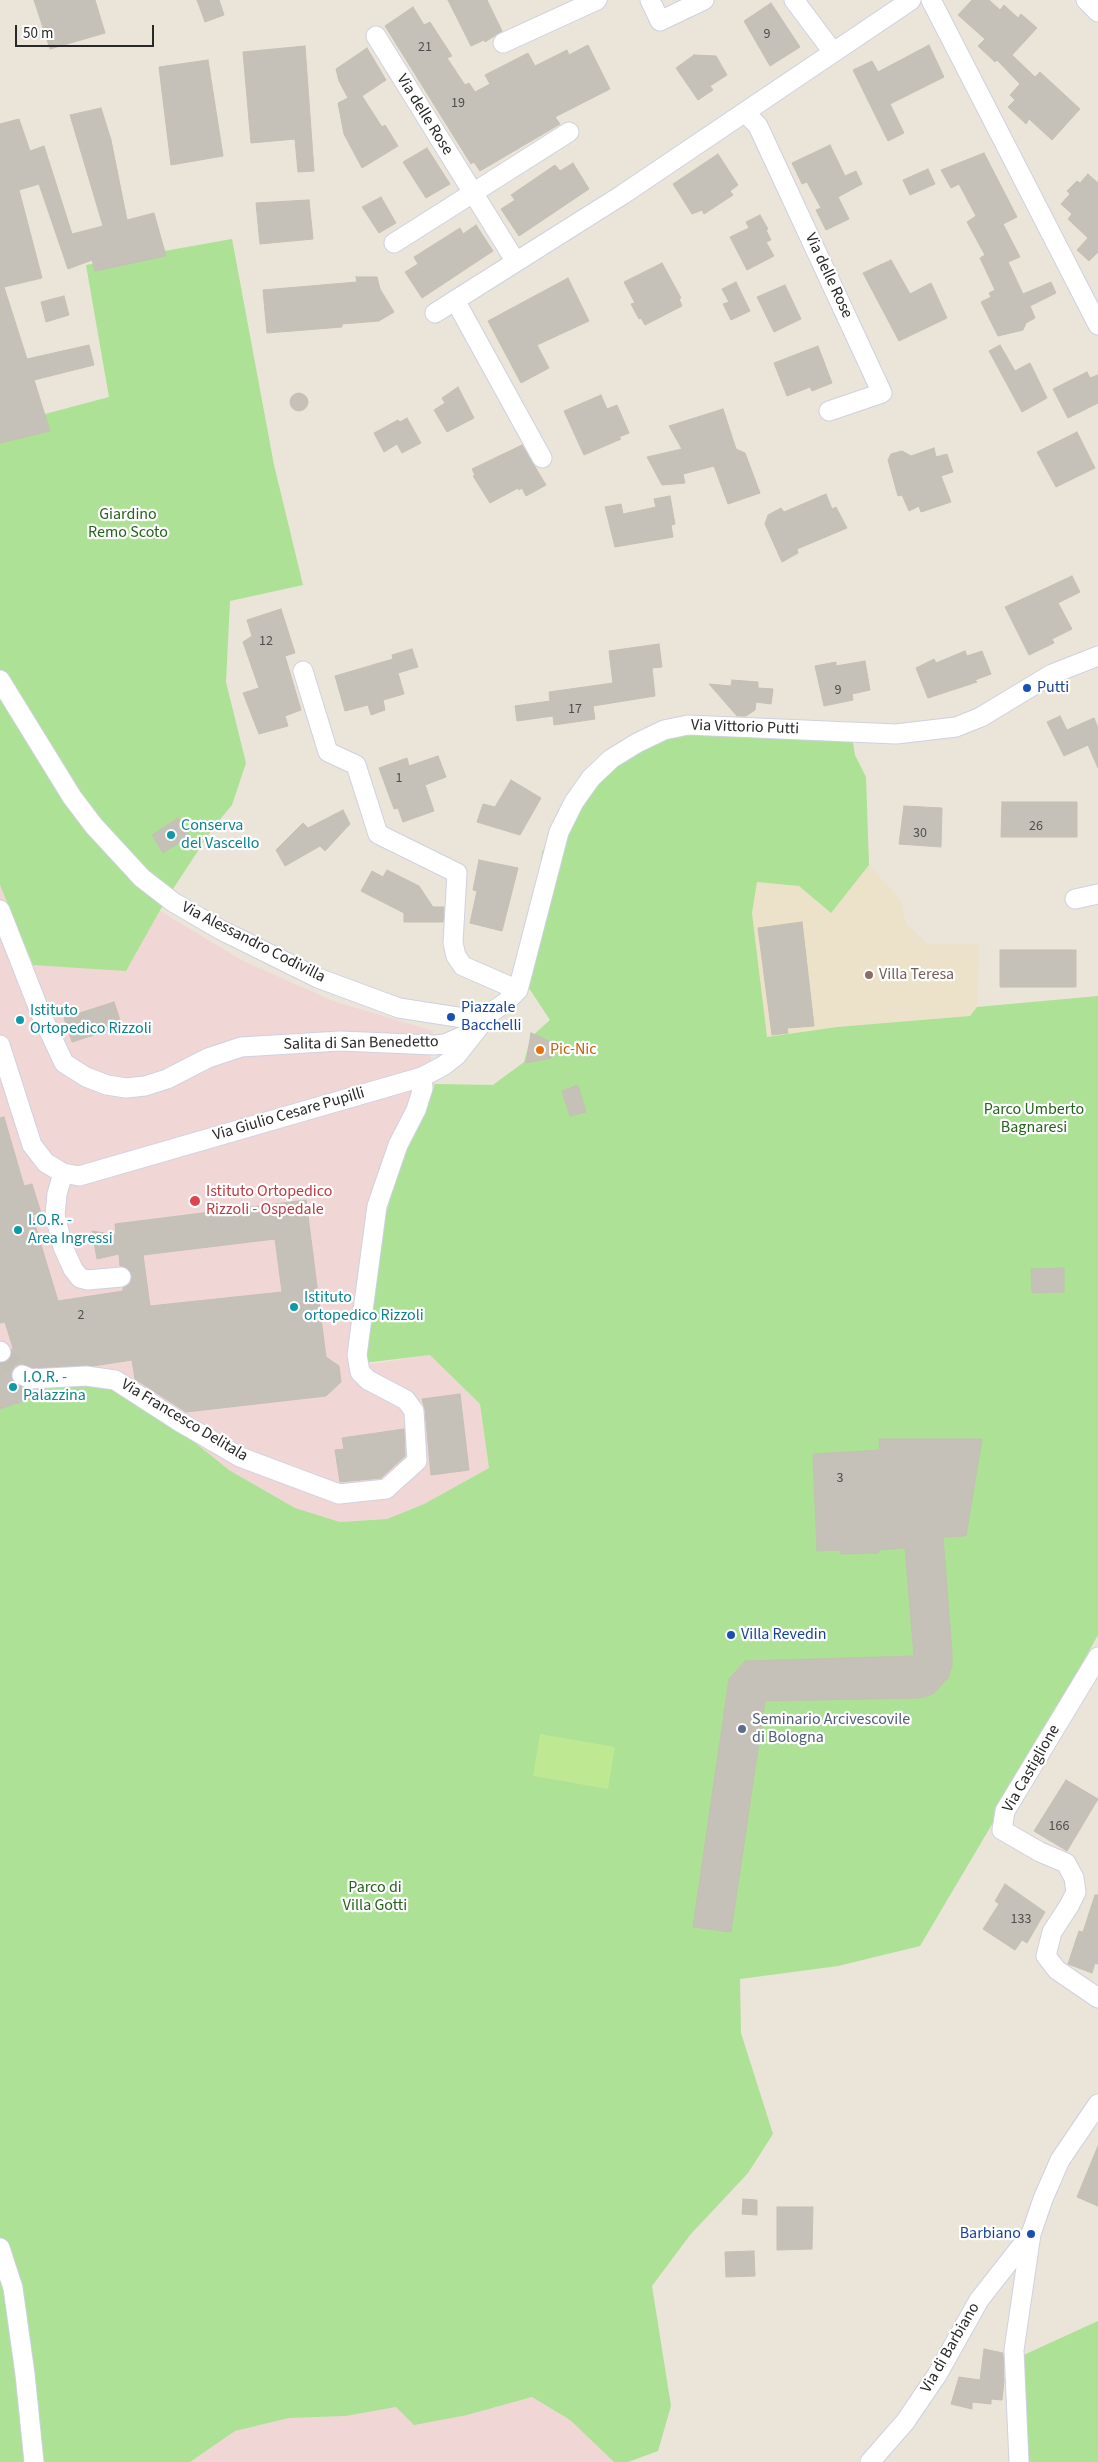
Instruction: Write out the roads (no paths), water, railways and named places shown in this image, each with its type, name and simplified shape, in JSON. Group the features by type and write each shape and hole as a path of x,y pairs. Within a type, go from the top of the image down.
{"street":[{"path":"503,43 597,0"},
{"path":"650,0 660,21 704,0"},
{"path":"794,0 834,52"},
{"path":"435,313 745,112 911,0"},
{"path":"931,0 1098,325"},
{"path":"1086,0 1098,12"},
{"name":"Via delle Rose","path":"376,36 516,262"},
{"name":"Via delle Rose","path":"745,112 758,126 882,393 829,411"},
{"path":"394,243 569,132"},
{"path":"455,300 542,458"},
{"name":"Via Vittorio Putti","path":"518,990 559,832 574,802 591,778 611,759 637,743 664,730 688,725 896,734 956,727 981,717 1052,674 1098,656"},
{"path":"304,671 328,752 356,765 378,834 457,873 452,943 456,956 463,966 518,990 505,1003 490,1013"},
{"name":"Via Alessandro Codivilla","path":"0,680 72,796 94,826 142,878 173,902 221,930 287,964 318,978 399,1008 470,1020 490,1013"},
{"path":"1075,899 1098,894"},
{"name":"Salita di San Benedetto","path":"0,910 40,1012 64,1063 86,1077 107,1085 126,1088 145,1086 166,1079 208,1058 241,1047 331,1041 440,1044 476,1030"},
{"name":"Via Giulio Cesare Pupilli","path":"63,1173 79,1176 422,1077 443,1066 456,1056 490,1013"},
{"path":"0,1045 32,1145 46,1163 63,1173 57,1194 55,1215 64,1247 73,1269 80,1278 88,1280 121,1277"},
{"name":"Via Francesco Delitala","path":"22,1375 31,1379 86,1376 115,1380 180,1422 240,1457 339,1494 386,1489 418,1461 414,1412 406,1400 368,1380 360,1372 357,1355 378,1206 398,1145 416,1110 423,1088 422,1077"},
{"name":"Via Castiglione","path":"1098,1657 1005,1811 1002,1830 1040,1852 1066,1863 1074,1878 1076,1892 1070,1906 1052,1932 1046,1956 1057,1970 1098,1998"},
{"name":"Via di Barbiano","path":"1019,2462 1014,2350 1031,2234 1043,2199 1060,2160 1098,2104"},
{"name":"Via di Barbiano","path":"870,2462 905,2422 937,2375 979,2300 1031,2234"},
{"path":"0,2248 13,2288 25,2374 34,2462"}],"tunnel":[{"path":"1,1352 22,1375"}],"place":[{"name":"Putti","path":"1027,688"},
{"name":"Conserva del Vascello","path":"171,835"},
{"name":"Villa Teresa","path":"869,975"},
{"name":"Piazzale Bacchelli","path":"451,1017"},
{"name":"Istituto Ortopedico Rizzoli","path":"20,1020"},
{"name":"Pic-Nic","path":"540,1050"},
{"name":"Istituto Ortopedico Rizzoli - Ospedale","path":"195,1201"},
{"name":"I.O.R. - Area Ingressi","path":"18,1230"},
{"name":"Istituto ortopedico Rizzoli","path":"294,1307"},
{"name":"I.O.R. - Palazzina","path":"13,1387"},
{"name":"Villa Revedin","path":"731,1635"},
{"name":"Seminario Arcivescovile di Bologna","path":"742,1729"},
{"name":"Barbiano","path":"1031,2234"}],"park label":[{"name":"Giardino Remo Scoto","path":"128,524"},
{"name":"Parco Umberto Bagnaresi","path":"1034,1119"},
{"name":"Parco di Villa Gotti","path":"375,1897"}]}
